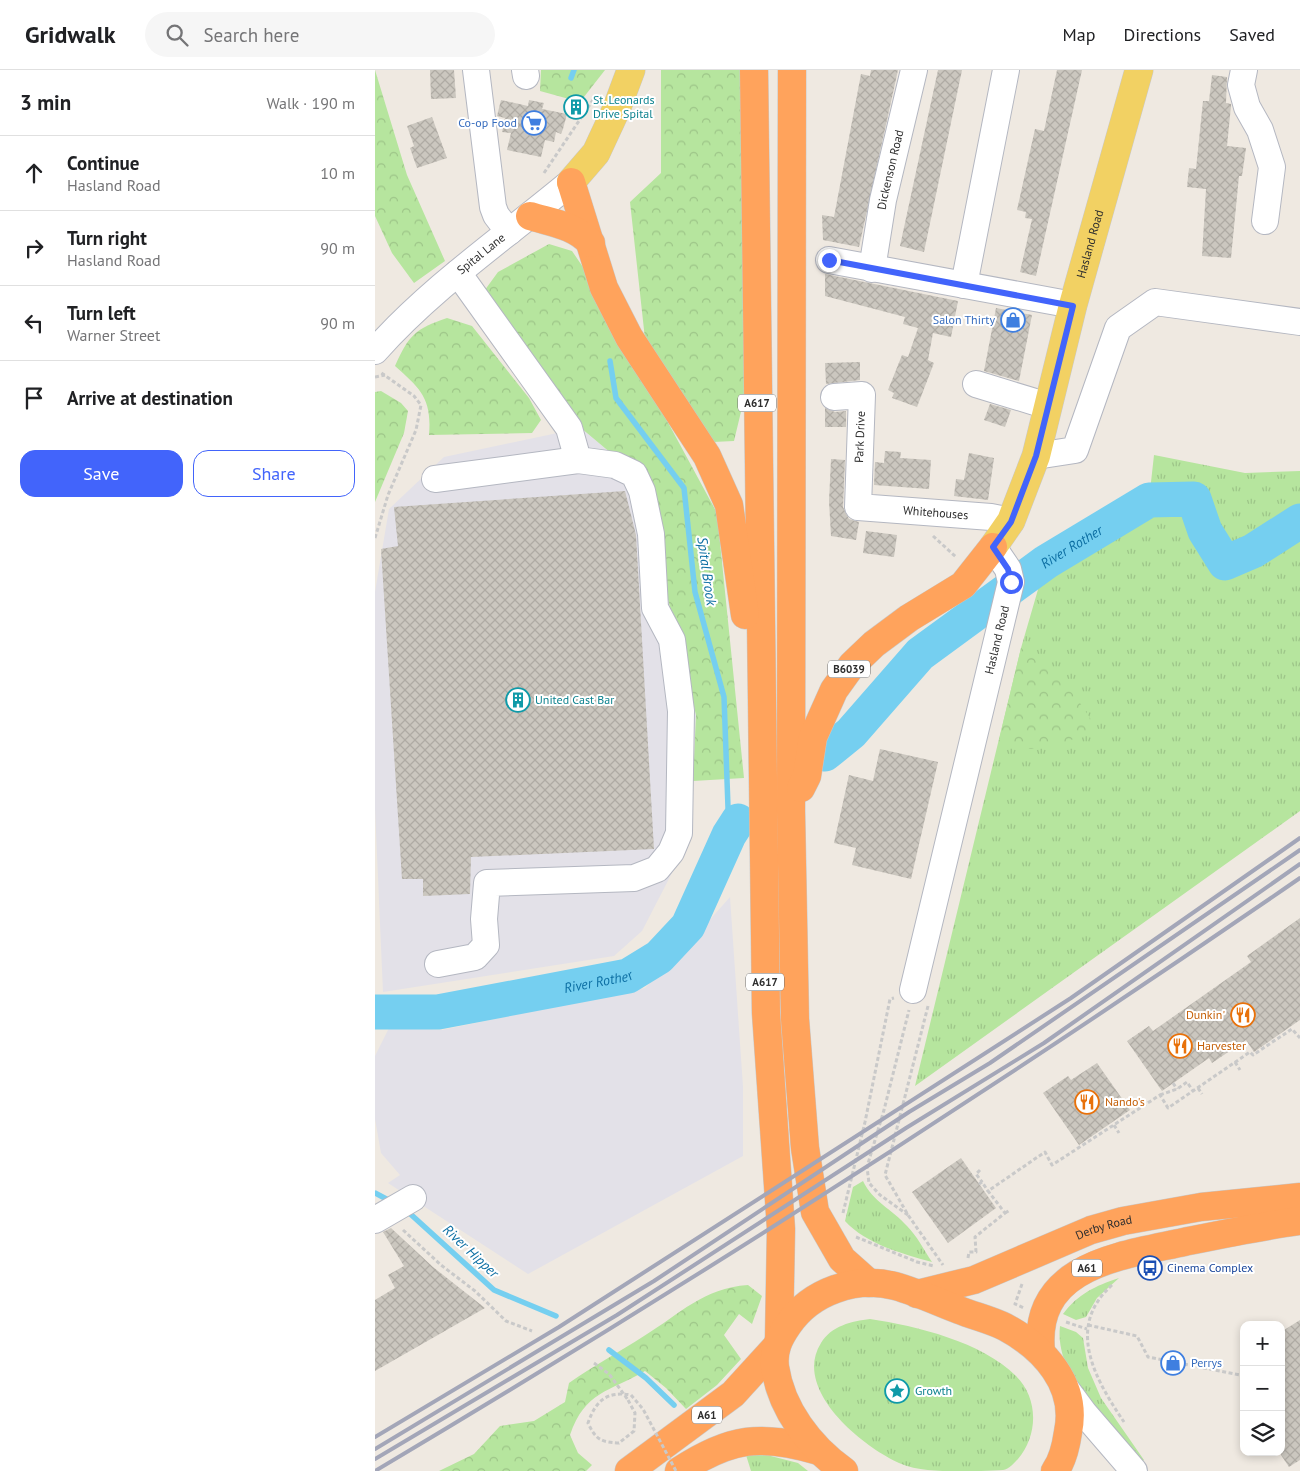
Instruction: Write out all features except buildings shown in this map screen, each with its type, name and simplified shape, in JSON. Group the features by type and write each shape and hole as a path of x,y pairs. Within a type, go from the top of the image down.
{"highway":[{"name":"A617","path":"754,70 766,1013 781,1228 777,1343"},
{"name":"A617","path":"792,70 791,812 795,1019 805,1148 815,1212 842,1258 869,1283"},
{"path":"571,182 604,288 629,337 707,456 729,505 762,736"},
{"path":"530,216 571,227 581,233 591,243"},
{"name":"B6039","path":"791,812 807,776 813,737 833,690 852,665 874,644 909,618 963,585 973,574 1001,558"},
{"name":"Derby Road","path":"917,1294 974,1280 1083,1233 1123,1220 1201,1207 1300,1197"},
{"name":"A61","path":"1041,1352 1039,1332 1047,1302 1063,1284 1084,1269 1123,1255 1251,1227 1300,1221"},
{"path":"844,1471 819,1451 805,1435 783,1394 776,1373 777,1343 792,1319 819,1296 849,1285 869,1283 893,1286 1004,1327 1041,1352 1067,1390 1071,1420 1060,1464 1055,1471"},
{"name":"A61","path":"629,1471 733,1394 777,1343"},
{"path":"678,1471 704,1455 733,1443 765,1439 791,1443 819,1451"}],"main road":[{"path":"571,182 596,153 616,110 631,70"},
{"name":"Hasland Road","path":"1001,558 1011,522 1036,456 1073,306 1139,70"}],"street":[{"name":"Spital Lane","path":"375,352 399,324 509,232 496,215 493,207 476,70"},
{"name":"Dickenson Road","path":"872,269 892,157 914,70"},
{"path":"964,284 1006,70"},
{"path":"1244,70 1241,85 1247,107 1260,130 1272,167 1265,221"},
{"path":"509,232 571,182"},
{"path":"829,260 1073,306"},
{"path":"458,273 569,428 578,460"},
{"path":"1036,456 1075,450 1118,328 1155,302 1300,322"},
{"path":"976,384 1048,406"},
{"name":"Park Drive","path":"834,397 862,395 858,507"},
{"path":"435,479 578,460 615,465 634,474 642,491 651,534 655,608 672,640 681,711 679,833 671,852 657,869 634,878 487,883 484,919 486,945 475,957 438,964"},
{"name":"Whitehouses","path":"858,507 991,517 1011,522"},
{"name":"Hasland Road","path":"913,990 1011,582 1001,558"},
{"path":"379,1218 413,1198"},
{"path":"1067,1390 1134,1471"}],"path":[{"path":"541,177 597,94"},
{"path":"375,369 414,396 421,406 416,430 388,495 375,538"},
{"path":"375,376 386,375"},
{"path":"911,512 973,574"},
{"path":"908,1215 880,1195 869,1183 867,1167 884,1110 913,990"},
{"path":"852,1234 879,1248 917,1262 944,1268 908,1215 885,1175 929,1004 913,990"},
{"path":"842,1216 865,1122 890,999 913,990"},
{"path":"1160,1095 1168,1108 1250,1052 1253,1056 1292,1029 1300,1038"},
{"path":"1273,1042 1276,1046"},
{"path":"1235,1062 1240,1070"},
{"path":"988,1191 1045,1152 1052,1165 1160,1095 1177,1089 1187,1082 1193,1091"},
{"path":"1173,1083 1177,1089"},
{"path":"1198,1088 1202,1094"},
{"path":"1114,1125 1119,1133"},
{"path":"980,1170 976,1174 981,1183 1005,1213"},
{"path":"969,1252 975,1252 975,1236 1010,1210"},
{"path":"379,1218 475,1291 507,1321 532,1331"},
{"path":"1117,1282 1095,1304 1088,1325 1087,1348 1104,1392 1129,1429"},
{"path":"1088,1325 1137,1336 1148,1357 1240,1375"},
{"path":"593,1363 609,1374 628,1400 635,1414 634,1431 619,1443 604,1442 594,1435 588,1423 593,1407 607,1396 621,1393 631,1395 643,1409 678,1471"}],"shaded area":[{"name":"United Cast Bar","path":"581,428 655,490 667,595 696,715 690,838 642,931 614,956 383,992 375,809 375,592 389,509 444,457"},
{"path":"730,897 743,1087 743,1156 528,1274 388,1183 400,1175 381,1153 375,1119 375,1056 390,1026 442,1030 645,988 683,950"}],"green space":[{"path":"375,70 407,175 445,261 414,283 392,253 375,216"},
{"path":"541,70 605,70 580,102 540,91"},
{"path":"661,70 742,70 745,395 734,441 713,442 646,348 630,202 661,173"},
{"path":"549,244 572,251 587,273 717,513 744,778 693,781 696,715 667,595 655,490 581,428 482,294 498,272"},
{"path":"447,318 472,326 529,398 541,420 532,433 429,435 429,412 423,396 412,381 395,366 414,334 427,326"},
{"path":"381,391 401,403 408,411 404,433 375,502 375,392"},
{"path":"1154,455 1245,473 1300,471 1300,811 915,1086 1021,648 1046,562 1149,500"},
{"path":"1021,648 1066,682 1096,727 1058,747 1029,749 999,740"},
{"path":"863,1181 872,1195 911,1230 932,1262 897,1252 874,1242 863,1236 845,1221 853,1187"},
{"path":"1119,1278 1097,1298 1086,1317 1076,1320 1063,1314 1081,1296 1102,1284"},
{"path":"748,1285 762,1296 752,1324 739,1314 724,1335 741,1359 717,1385 686,1409 666,1388 645,1371 600,1394 583,1409 570,1435 578,1453 592,1465 586,1471 439,1471 474,1454 500,1426 534,1421 565,1402 569,1383 693,1303 718,1291"},
{"path":"870,1319 908,1326 948,1337 985,1354 1002,1364 1016,1376 1024,1385 1029,1395 1033,1417 1029,1439 1018,1459 1003,1470 935,1471 920,1469 906,1466 884,1455 850,1430 823,1397 816,1379 814,1361 821,1343 830,1332 849,1323"},
{"path":"1060,1326 1076,1332 1083,1338 1088,1368 1101,1398 1144,1460 1139,1464 1099,1418 1074,1382 1060,1345"},
{"path":"763,1454 798,1463 808,1471 751,1471 746,1455"}],"waterway":[{"name":"Spital Brook","path":"571,78 574,70"},
{"name":"Spital Brook","path":"610,361 616,398 684,488 695,592 724,697 729,835"},
{"name":"River Rother","path":"825,754 851,733 920,654 1046,562 1149,500 1194,499 1205,531 1225,563 1253,551 1300,521"},
{"name":"River Rother","path":"375,1012 438,1012 628,976 659,957 688,926 729,835 738,821"},
{"name":"River Hipper","path":"375,1193 392,1202"},
{"name":"River Hipper","path":"406,1210 494,1290 556,1316"},
{"name":"River Hipper","path":"609,1350 646,1378 674,1405"}],"railway":[{"path":"375,1437 559,1327 1071,998 1300,838"},
{"path":"375,1449 654,1281 909,1112 990,1063 1300,850"},
{"path":"375,1459 617,1315 906,1128 1044,1043 1300,864"},
{"path":"375,1471 610,1329 958,1108 1300,878"}],"place":[{"name":"St. Leonards Drive Spital","path":"576,107"},
{"name":"Co-op Food","path":"534,123"},
{"name":"Salon Thirty","path":"1013,320"},
{"name":"United Cast Bar","path":"518,700"},
{"name":"Dunkin'","path":"1243,1015"},
{"name":"Harvester","path":"1180,1046"},
{"name":"Nando's","path":"1087,1102"},
{"name":"Cinema Complex","path":"1150,1268"},
{"name":"Perrys","path":"1173,1363"},
{"name":"Growth","path":"897,1391"}],"route":[{"path":"829,260 1073,306 1036,456 1011,522 993,547 1008,569 1011,575 1011,582"}]}
